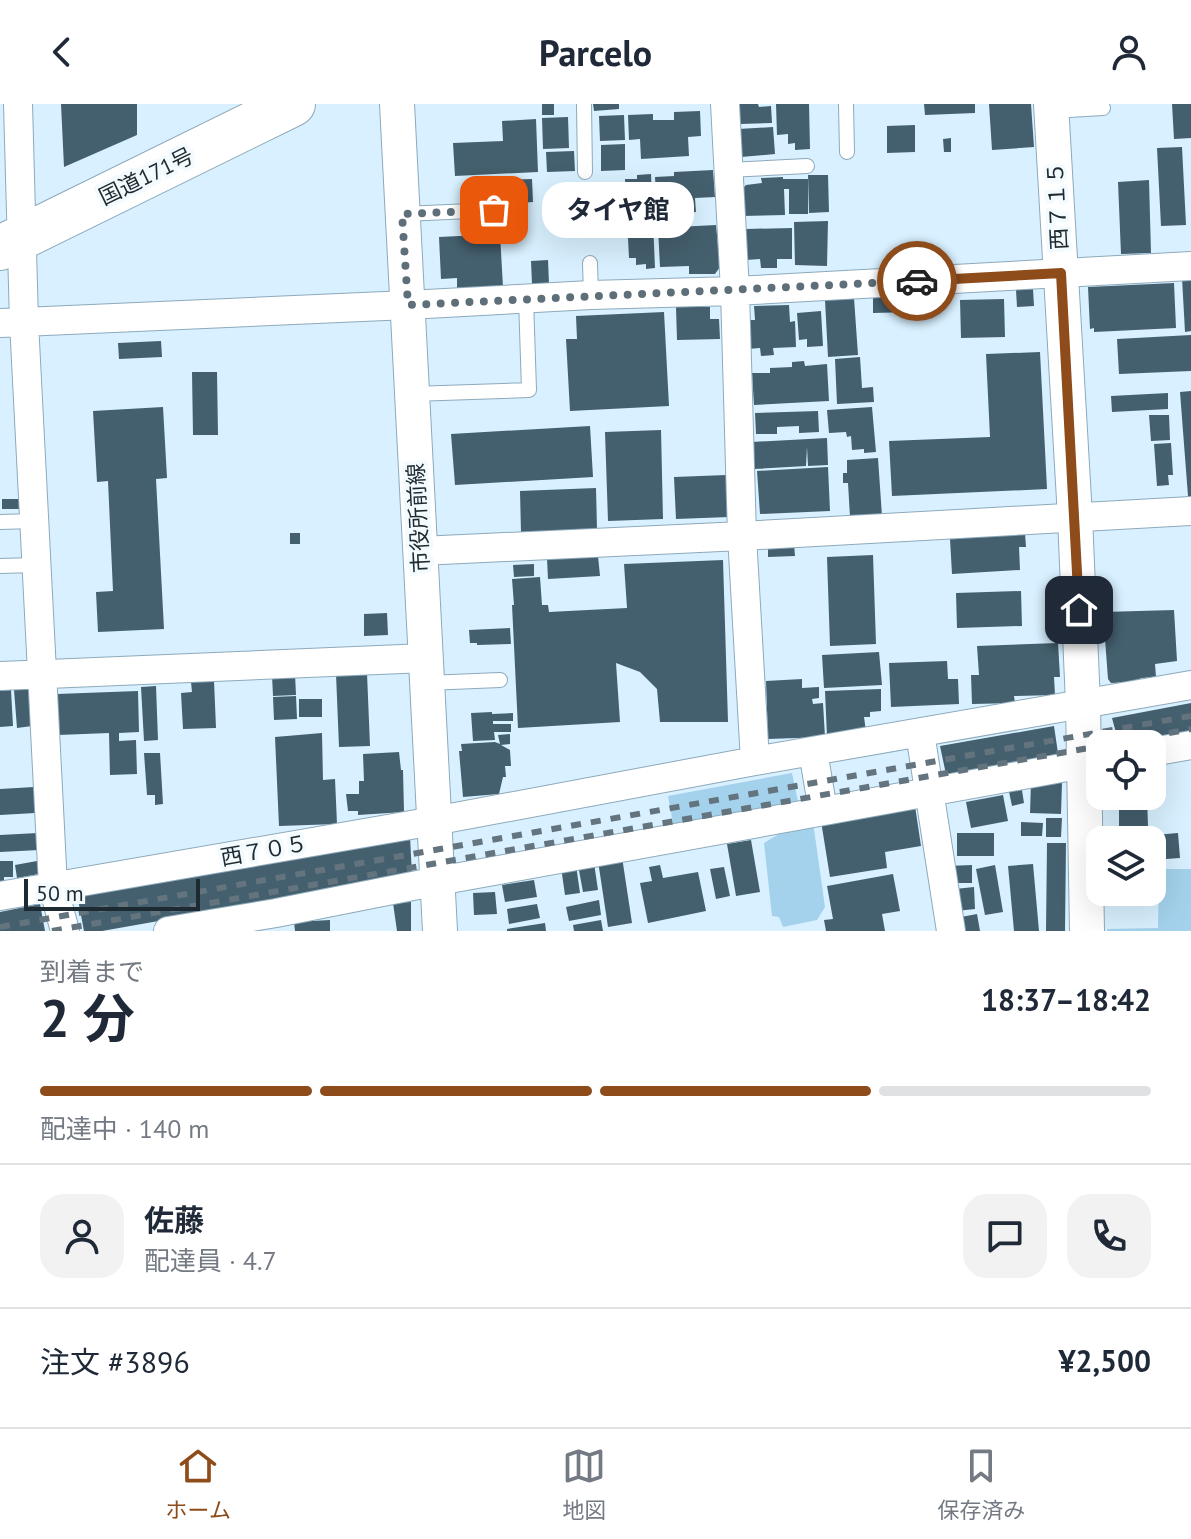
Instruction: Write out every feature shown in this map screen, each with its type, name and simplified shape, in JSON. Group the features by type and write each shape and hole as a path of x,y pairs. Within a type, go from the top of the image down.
{"highway":[{"name":"国道171号","path":"11,243 293,104"}],"street":[{"path":"18,104 11,243 12,323 34,521 53,886 65,931"},
{"name":"市役所前線","path":"397,104 440,931"},
{"path":"725,104 735,291 742,536 755,761"},
{"name":"西７１５","path":"1052,107 1083,704 1087,730"},
{"path":"12,323 735,291 1191,266"},
{"path":"420,551 1191,511"},
{"path":"0,676 426,670"},
{"name":"西７０５","path":"0,896 1191,685"},
{"path":"920,733 951,931"},
{"path":"1166,749 1191,745"},
{"path":"813,751 823,811"},
{"path":"170,931 1086,763"},
{"name":"西７１５","path":"1087,931 1091,810"}],"lane":[{"path":"584,104 585,172"},
{"path":"846,104 847,152"},
{"path":"1052,107 1103,108"},
{"path":"728,170 807,166"},
{"path":"402,214 494,210"},
{"path":"590,263 591,295"},
{"path":"412,394 529,390 526,299"},
{"path":"0,522 34,521"},
{"path":"0,566 36,565"},
{"path":"426,670 500,680"}],"shaded area":[{"path":"792,773 799,806 674,829 668,796"},
{"path":"813,822 825,907 817,920 783,927 779,917 772,916 764,843 792,826"},
{"path":"1166,869 1191,869 1191,931 1107,931 1158,928 1158,906 1166,906"}],"building":[{"path":"61,104 137,104 137,135 64,167"},
{"path":"542,104 554,104 554,115 542,115"},
{"path":"593,104 619,104 619,109 594,111"},
{"path":"739,104 771,106 772,123 740,124"},
{"path":"776,104 809,104 810,149 795,150 795,143 788,144 788,134 777,135"},
{"path":"924,104 975,104 975,113 925,115"},
{"path":"989,104 1031,104 1034,147 992,150"},
{"path":"1172,104 1191,104 1191,138 1174,139"},
{"path":"700,111 701,136 688,137 689,156 641,159 640,139 629,140 628,115 653,114 653,120 674,120 674,112"},
{"path":"624,115 625,140 600,141 599,116"},
{"path":"568,117 569,148 543,149 542,118"},
{"path":"536,119 538,172 455,176 453,143 503,141 502,121"},
{"path":"915,125 915,152 887,153 887,126"},
{"path":"773,127 775,154 741,157 738,129"},
{"path":"951,138 951,152 944,152 943,139"},
{"path":"625,144 625,170 601,171 601,145"},
{"path":"1182,147 1186,225 1161,226 1157,148"},
{"path":"574,151 575,171 547,172 546,152"},
{"path":"713,170 715,197 695,198 696,212 657,214 655,177 674,176 674,172"},
{"path":"651,174 655,268 646,269 646,264 636,265 636,258 629,258 625,179"},
{"path":"808,175 828,175 829,212 809,213"},
{"path":"761,178 808,179 808,214 789,214 789,189 784,189 785,215 742,216 739,192 746,185 762,183"},
{"path":"532,179 533,202 503,204 502,180"},
{"path":"1149,180 1151,253 1121,254 1118,182"},
{"path":"828,221 827,266 795,265 794,222"},
{"path":"716,225 720,267 715,274 689,274 689,266 660,267 658,228"},
{"path":"792,228 792,259 777,259 777,268 761,268 760,259 746,260 746,229"},
{"path":"500,234 503,287 457,289 457,278 441,279 439,237"},
{"path":"548,260 549,284 532,284 531,261"},
{"path":"1182,278 1191,278 1191,331 1185,332"},
{"path":"1174,283 1176,328 1094,332 1094,328 1090,329 1088,287"},
{"path":"1033,289 1034,306 1017,307 1016,290"},
{"path":"912,295 912,312 873,313 873,296"},
{"path":"854,298 858,355 828,357 825,300"},
{"path":"1004,299 1005,337 961,338 960,300"},
{"path":"789,305 790,322 795,321 796,347 773,348 774,355 761,356 760,348 748,349 747,320 755,320 754,306"},
{"path":"676,307 710,307 710,319 719,319 720,339 677,340"},
{"path":"821,311 823,346 807,347 807,339 799,340 797,313"},
{"path":"664,312 669,406 570,411 566,339 577,339 576,316"},
{"path":"1191,335 1191,371 1119,374 1117,339"},
{"path":"161,341 162,357 119,359 118,343"},
{"path":"1040,352 1047,489 892,496 889,441 990,437 986,354"},
{"path":"860,357 862,388 873,387 874,402 837,404 835,359"},
{"path":"804,361 805,366 827,364 829,401 754,405 752,373 770,373 770,368 792,367 792,362"},
{"path":"192,372 217,372 218,435 193,435"},
{"path":"1191,391 1191,496 1188,496 1180,392"},
{"path":"1168,393 1168,409 1112,412 1111,396"},
{"path":"163,407 167,478 156,479 164,629 98,632 96,592 113,591 108,481 97,482 93,411"},
{"path":"872,407 876,452 852,450 851,436 847,437 846,432 829,433 827,410"},
{"path":"818,411 819,432 799,433 799,426 777,427 777,434 756,434 755,413"},
{"path":"1149,415 1169,415 1170,440 1151,441"},
{"path":"590,426 593,477 455,485 451,434"},
{"path":"661,430 663,519 608,521 605,432"},
{"path":"827,438 828,465 808,466 807,447 806,466 754,469 752,442"},
{"path":"1171,443 1173,475 1168,475 1169,485 1157,486 1154,444"},
{"path":"878,458 882,516 850,517 848,483 843,483 847,460"},
{"path":"828,467 830,511 760,514 757,471"},
{"path":"727,475 729,517 676,519 674,477"},
{"path":"596,488 597,529 521,532 520,491"},
{"path":"2,499 21,499 21,509 2,509"},
{"path":"290,533 300,533 300,544 290,544"},
{"path":"1025,533 1026,547 1019,547 1020,570 952,574 950,539"},
{"path":"794,544 795,556 768,557 768,546"},
{"path":"873,555 876,644 830,646 827,557"},
{"path":"598,556 600,576 548,579 547,559"},
{"path":"723,560 728,722 660,722 657,689 640,672 616,663 620,722 518,728 512,579 540,577 542,605 548,605 549,612 627,608 624,564"},
{"path":"534,564 534,576 514,577 513,565"},
{"path":"1021,591 1022,626 957,628 956,593"},
{"path":"1174,610 1177,661 1155,664 1156,677 1111,683 1108,679 1103,612"},
{"path":"387,613 388,635 364,636 364,614"},
{"path":"510,628 511,644 470,643 469,630"},
{"path":"1058,643 1060,677 1054,677 1055,695 1014,696 1015,703 972,704 971,675 979,675 977,646"},
{"path":"879,652 882,685 824,688 822,655"},
{"path":"947,661 948,679 958,679 959,704 891,707 889,663"},
{"path":"367,673 370,746 339,747 336,674"},
{"path":"295,674 296,695 273,696 272,675"},
{"path":"802,679 802,688 819,687 819,698 812,699 813,704 823,703 825,737 768,739 766,681"},
{"path":"214,681 216,728 183,729 181,693 192,692 191,682"},
{"path":"156,686 158,740 144,741 141,687"},
{"path":"29,688 32,726 17,728 14,690"},
{"path":"881,689 881,711 870,712 870,717 864,717 866,731 827,736 825,691"},
{"path":"11,690 13,726 0,727 0,691"},
{"path":"138,691 139,732 119,733 119,741 136,740 137,774 110,775 109,733 58,735 57,694"},
{"path":"296,696 297,719 274,720 273,697"},
{"path":"299,699 322,699 322,717 299,717"},
{"path":"1191,703 1191,738 1166,742 1166,730 1115,730 1112,718"},
{"path":"471,713 513,713 513,721 493,721 493,724 511,724 511,732 494,732 495,740 473,741"},
{"path":"1054,726 1059,760 947,779 940,746"},
{"path":"322,733 323,780 335,779 337,824 279,826 275,737"},
{"path":"510,734 510,744 501,745 510,750 511,766 505,766 506,777 503,777 499,794 463,797 461,744 500,744 498,735"},
{"path":"399,752 403,770 404,812 358,815 358,811 348,811 346,794 359,794 359,781 364,781 363,754"},
{"path":"144,753 160,753 163,804 155,805 155,795 147,795"},
{"path":"1031,782 1062,783 1061,814 1030,813"},
{"path":"1021,784 1024,803 1012,806 1008,787"},
{"path":"34,787 35,813 0,815 0,789"},
{"path":"1003,795 1008,821 971,828 966,802"},
{"path":"915,806 921,846 885,852 887,868 830,877 821,821"},
{"path":"1119,810 1147,810 1148,826 1119,826"},
{"path":"1046,818 1062,818 1061,837 1046,837"},
{"path":"1021,822 1043,823 1042,836 1021,836"},
{"path":"38,833 39,850 0,852 0,835"},
{"path":"957,833 994,833 994,856 957,856"},
{"path":"1178,833 1180,858 1166,859 1166,834"},
{"path":"410,836 412,876 102,931 84,931 77,894"},
{"path":"751,840 760,892 736,896 727,844"},
{"path":"1047,843 1066,843 1065,931 1046,931"},
{"path":"622,857 632,923 608,927 598,861"},
{"path":"0,861 13,861 13,877 4,877 4,883 0,883"},
{"path":"37,861 39,874 17,878 15,865"},
{"path":"594,863 598,890 583,892 578,865"},
{"path":"1033,864 1039,931 1014,931 1008,866"},
{"path":"576,865 580,893 565,895 561,867"},
{"path":"660,865 663,878 698,872 706,911 648,923 640,883 652,881 649,867"},
{"path":"972,865 972,883 949,883 948,866"},
{"path":"995,865 1003,912 985,915 976,869"},
{"path":"724,867 730,896 716,899 710,869"},
{"path":"893,874 900,911 882,914 885,931 826,931 824,920 833,919 827,886"},
{"path":"534,880 537,897 505,902 502,885"},
{"path":"974,887 975,909 956,911 955,889"},
{"path":"495,892 497,914 474,915 473,893"},
{"path":"599,900 601,915 569,921 566,907"},
{"path":"411,902 411,931 397,931 393,903"},
{"path":"40,904 45,931 0,931 0,912"},
{"path":"537,904 540,918 509,924 507,909"},
{"path":"977,914 980,931 964,931 961,917"},
{"path":"330,920 330,931 295,931 294,922"},
{"path":"601,920 603,931 574,931 573,925"},
{"path":"545,923 546,931 507,931 507,929"}],"railway":[{"path":"0,927 1191,716"},
{"path":"1166,734 1191,729"},
{"path":"52,931 1086,748"}],"way so far":[{"path":"494,210 402,214 408,305 917,281"}],"place":[{"name":"タイヤ館","path":"494,210"}],"route":[{"path":"917,281 1061,273 1079,610"}]}
